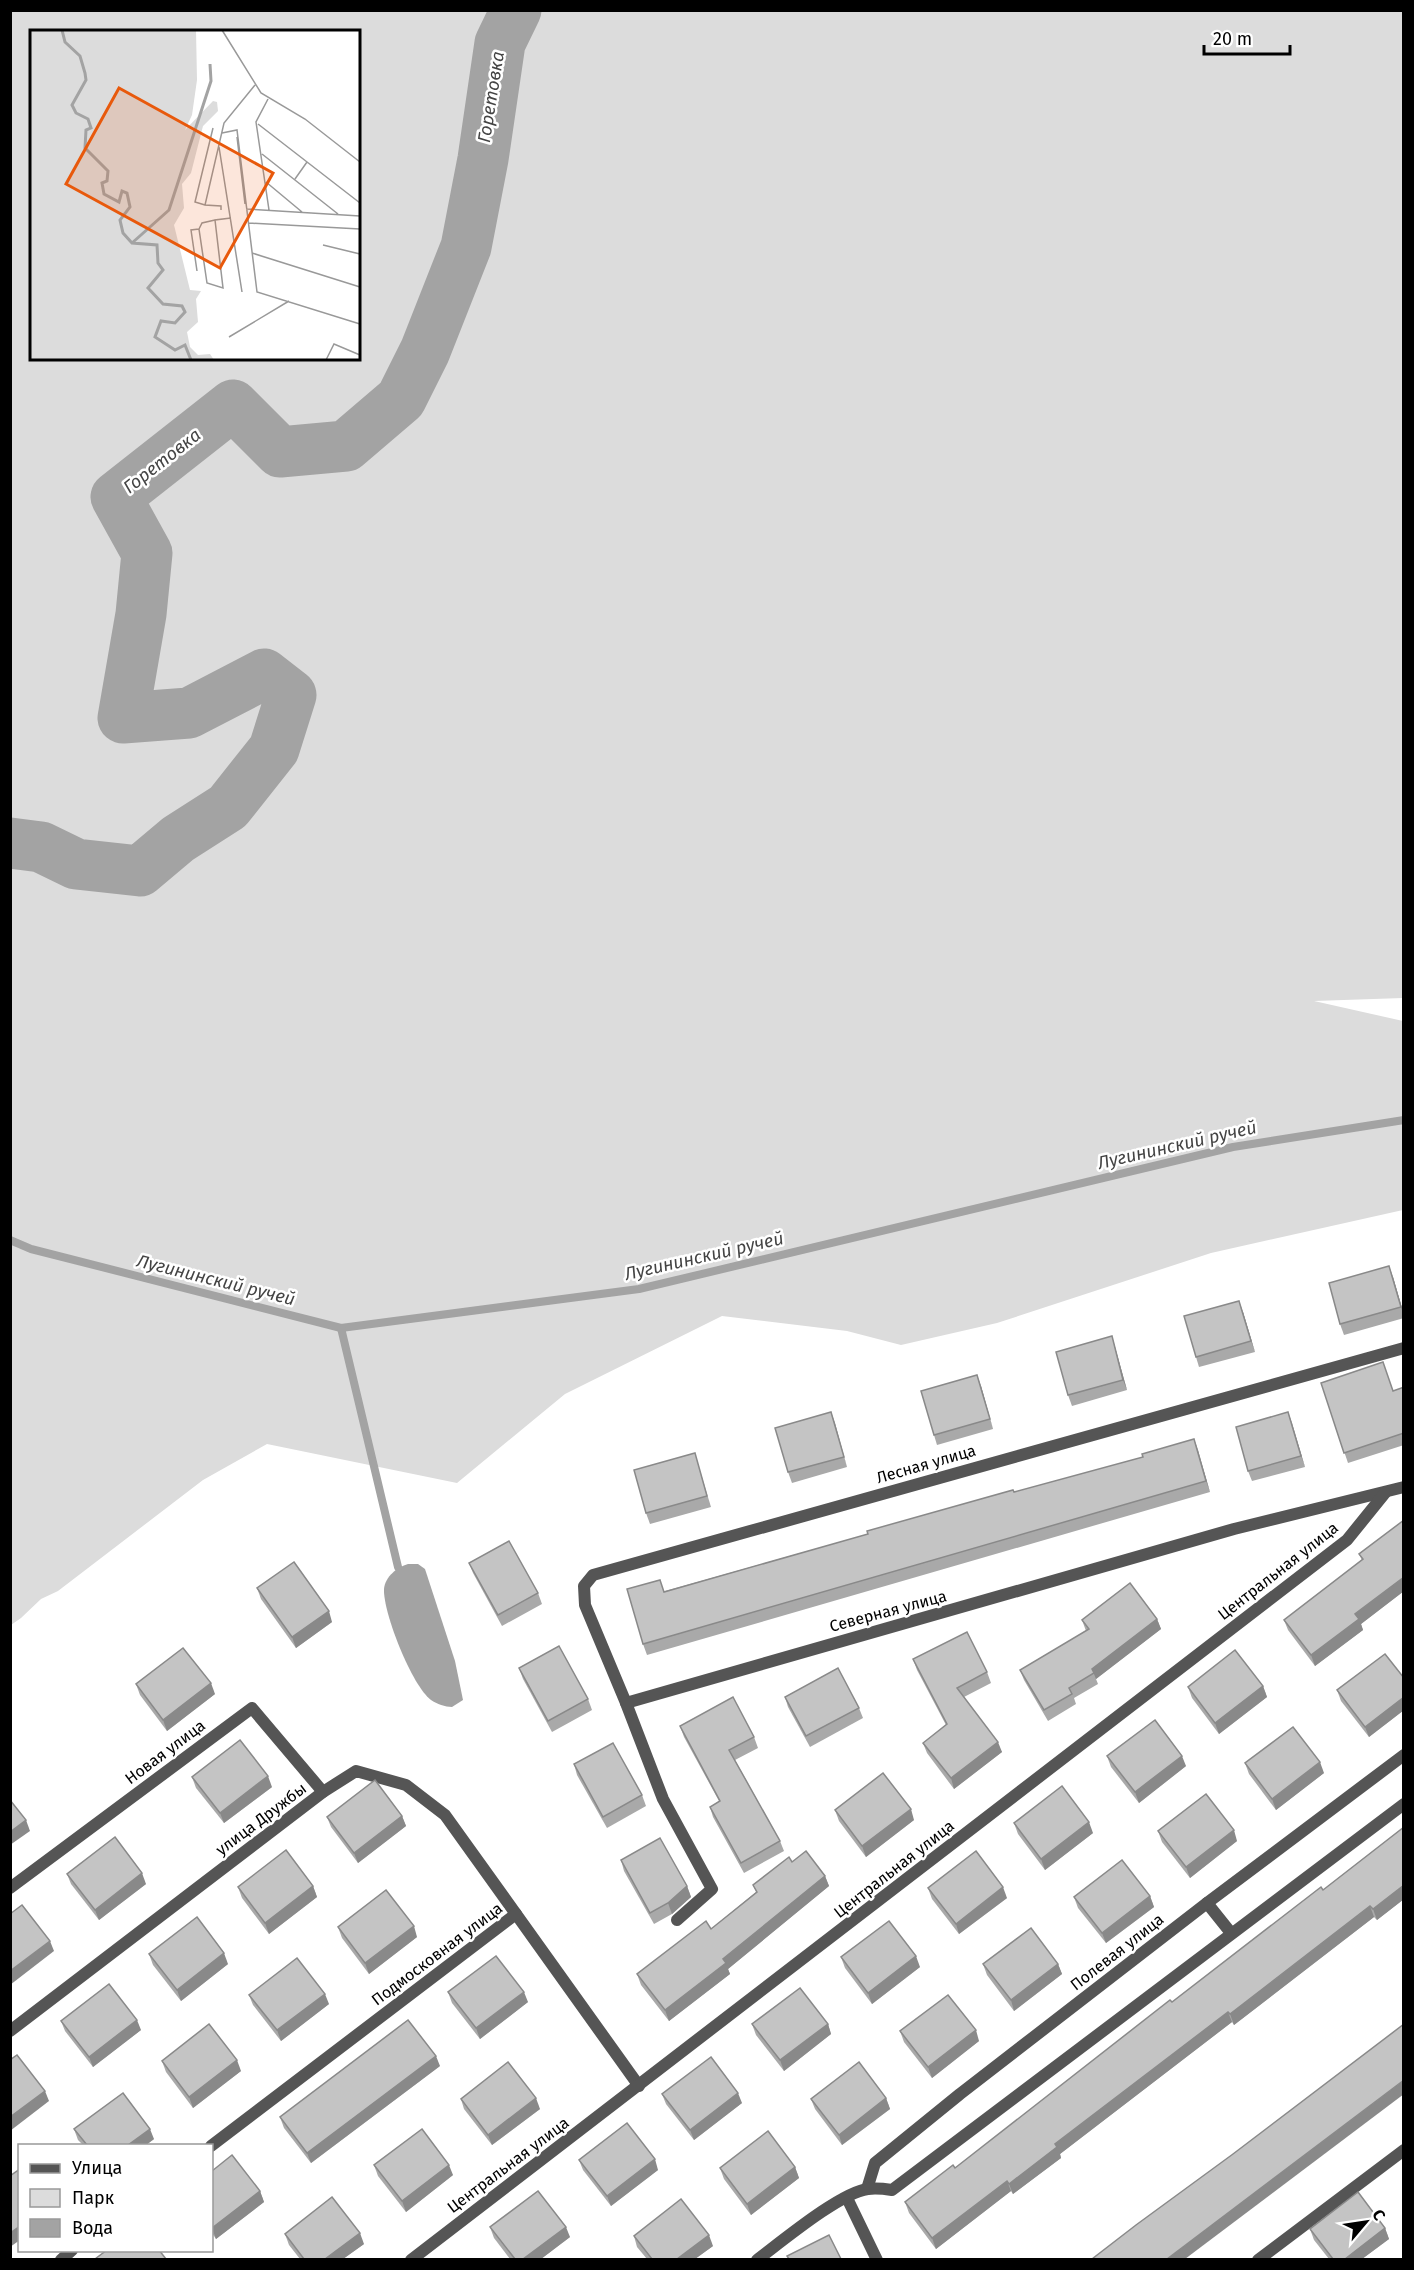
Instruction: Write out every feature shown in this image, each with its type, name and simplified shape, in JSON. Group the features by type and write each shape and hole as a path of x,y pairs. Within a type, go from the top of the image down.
{"street":[{"name":"Лесная улица","path":"626,1703 585,1605 584,1586 593,1575 1404,1348"},
{"name":"Северная улица","path":"626,1703 1234,1528 1404,1487"},
{"name":"Центральная улица","path":"411,2259 1347,1540 1385,1492"},
{"path":"626,1703 663,1799 712,1889 676,1920"},
{"name":"Новая улица","path":"10,1888 252,1708 323,1792"},
{"name":"Полевая улица","path":"867,2189 875,2163 1003,2060 1404,1755"},
{"name":"улица Дружбы","path":"10,2031 323,1792 357,1771 406,1785 445,1815 516,1914"},
{"path":"757,2259 828,2208 867,2189 892,2190 1404,1804"},
{"path":"1207,1903 1231,1934"},
{"name":"Подмосковная улица","path":"212,2144 516,1914 639,2086"},
{"path":"1258,2259 1269,2255 1404,2150"},
{"path":"848,2198 877,2259"}],"green space":[{"path":"11,10 1403,11 1403,998 1314,1001 1403,1021 1403,1210 1211,1253 997,1323 901,1345 847,1331 722,1316 565,1394 457,1483 267,1444 203,1480 58,1591 41,1599 11,1625"}],"water":[{"path":"408,1564 418,1564 425,1569 455,1661 463,1700 452,1707 436,1703 423,1692 393,1631 384,1589 392,1573"}],"building":[{"path":"1389,1266 1401,1307 1340,1324 1329,1283"},
{"path":"1239,1301 1251,1341 1196,1357 1184,1316"},
{"path":"1112,1336 1123,1380 1068,1395 1056,1352"},
{"path":"1383,1362 1393,1391 1404,1387 1404,1433 1344,1453 1321,1383"},
{"path":"977,1375 990,1419 934,1435 921,1391"},
{"path":"831,1412 844,1457 788,1472 775,1428"},
{"path":"1288,1412 1301,1456 1248,1471 1236,1427"},
{"path":"1194,1439 1206,1481 643,1644 627,1589 660,1580 664,1592 868,1534 867,1531 1143,1457 1142,1454"},
{"path":"695,1453 707,1496 646,1513 634,1470"},
{"path":"1404,1520 1404,1577 1355,1614 1359,1619 1311,1655 1284,1620 1363,1559 1359,1554"},
{"path":"509,1541 538,1593 498,1615 469,1563"},
{"path":"294,1562 329,1611 292,1637 257,1588"},
{"path":"1130,1583 1157,1619 1092,1669 1094,1673 1069,1688 1072,1694 1044,1710 1020,1670 1089,1629 1082,1620"},
{"path":"967,1632 987,1672 957,1688 998,1742 951,1778 923,1743 947,1724 913,1659"},
{"path":"559,1646 588,1699 548,1721 519,1668"},
{"path":"183,1648 211,1683 163,1720 136,1684"},
{"path":"1235,1650 1263,1686 1215,1723 1188,1687"},
{"path":"1385,1654 1404,1678 1404,1697 1365,1727 1337,1690"},
{"path":"838,1668 859,1708 806,1736 785,1697"},
{"path":"733,1697 754,1737 729,1750 780,1841 741,1863 710,1807 720,1801 680,1726"},
{"path":"1155,1720 1182,1756 1135,1792 1107,1756"},
{"path":"1293,1727 1320,1762 1272,1799 1245,1763"},
{"path":"240,1740 268,1776 220,1813 192,1777"},
{"path":"613,1743 642,1795 603,1817 574,1764"},
{"path":"883,1773 911,1809 862,1846 835,1810"},
{"path":"375,1780 402,1816 354,1853 327,1817"},
{"path":"1062,1786 1089,1822 1041,1859 1014,1823"},
{"path":"1206,1794 1234,1830 1186,1867 1158,1831"},
{"path":"10,1800 26,1820 10,1832"},
{"path":"1404,1827 1404,1885 1373,1909 1370,1906 1230,2014 1228,2012 1055,2144 1057,2147 1009,2184 1007,2181 932,2238 905,2202 953,2165 955,2168 1170,2000 1172,2002 1321,1887 1323,1890"},
{"path":"115,1837 142,1873 95,1910 67,1874"},
{"path":"660,1838 687,1886 668,1903 650,1913 621,1860"},
{"path":"286,1850 313,1886 265,1923 238,1887"},
{"path":"806,1851 825,1876 723,1959 726,1963 665,2010 637,1974 706,1921 711,1929 757,1892 753,1885 789,1857 792,1862"},
{"path":"976,1851 1003,1887 956,1924 928,1888"},
{"path":"1122,1860 1150,1896 1102,1933 1074,1897"},
{"path":"386,1890 414,1926 365,1963 338,1927"},
{"path":"22,1905 50,1941 10,1971 10,1914"},
{"path":"197,1917 224,1953 177,1990 149,1954"},
{"path":"889,1921 916,1956 868,1993 841,1957"},
{"path":"1031,1928 1058,1964 1011,2000 983,1964"},
{"path":"496,1956 524,1992 476,2028 448,1992"},
{"path":"297,1958 325,1994 277,2030 249,1995"},
{"path":"109,1984 137,2020 89,2057 61,2021"},
{"path":"800,1988 828,2024 780,2060 752,2024"},
{"path":"948,1995 976,2030 928,2067 900,2031"},
{"path":"408,2020 436,2056 307,2153 280,2117"},
{"path":"209,2024 237,2060 189,2097 162,2061"},
{"path":"1404,2024 1404,2080 1167,2259 1092,2259 1233,2154"},
{"path":"17,2055 45,2091 10,2117 10,2060"},
{"path":"711,2057 738,2093 690,2130 662,2094"},
{"path":"508,2062 536,2098 488,2135 461,2099"},
{"path":"859,2062 886,2098 839,2135 811,2099"},
{"path":"123,2093 150,2129 129,2144 86,2144 74,2129"},
{"path":"627,2123 655,2159 607,2196 579,2160"},
{"path":"422,2129 449,2165 402,2201 374,2165"},
{"path":"768,2131 795,2167 747,2204 720,2168"},
{"path":"232,2155 260,2191 213,2227 213,2170"},
{"path":"18,2170 18,2227 10,2233 10,2176"},
{"path":"538,2191 566,2227 523,2259 515,2259 490,2227"},
{"path":"1358,2192 1385,2228 1345,2259 1333,2259 1310,2229"},
{"path":"332,2197 360,2233 325,2259 304,2259 285,2234"},
{"path":"681,2199 709,2235 677,2259 652,2259 634,2236"},
{"path":"829,2235 841,2259 789,2259 787,2256"},
{"path":"104,2252 161,2252 166,2259 95,2259"}],"waterway":[{"name":"Горетовка","path":"10,843 41,847 76,864 140,871 178,839 228,807 274,749 291,695 264,674 189,713 123,718 141,614 147,553 116,497 233,405 280,452 346,446 401,399 425,351 466,247 483,159 500,43 516,10"},
{"name":"Лугининский ручей","path":"10,1240 31,1249 341,1328 639,1289 1233,1147 1404,1120"},
{"path":"341,1328 398,1567"}]}
